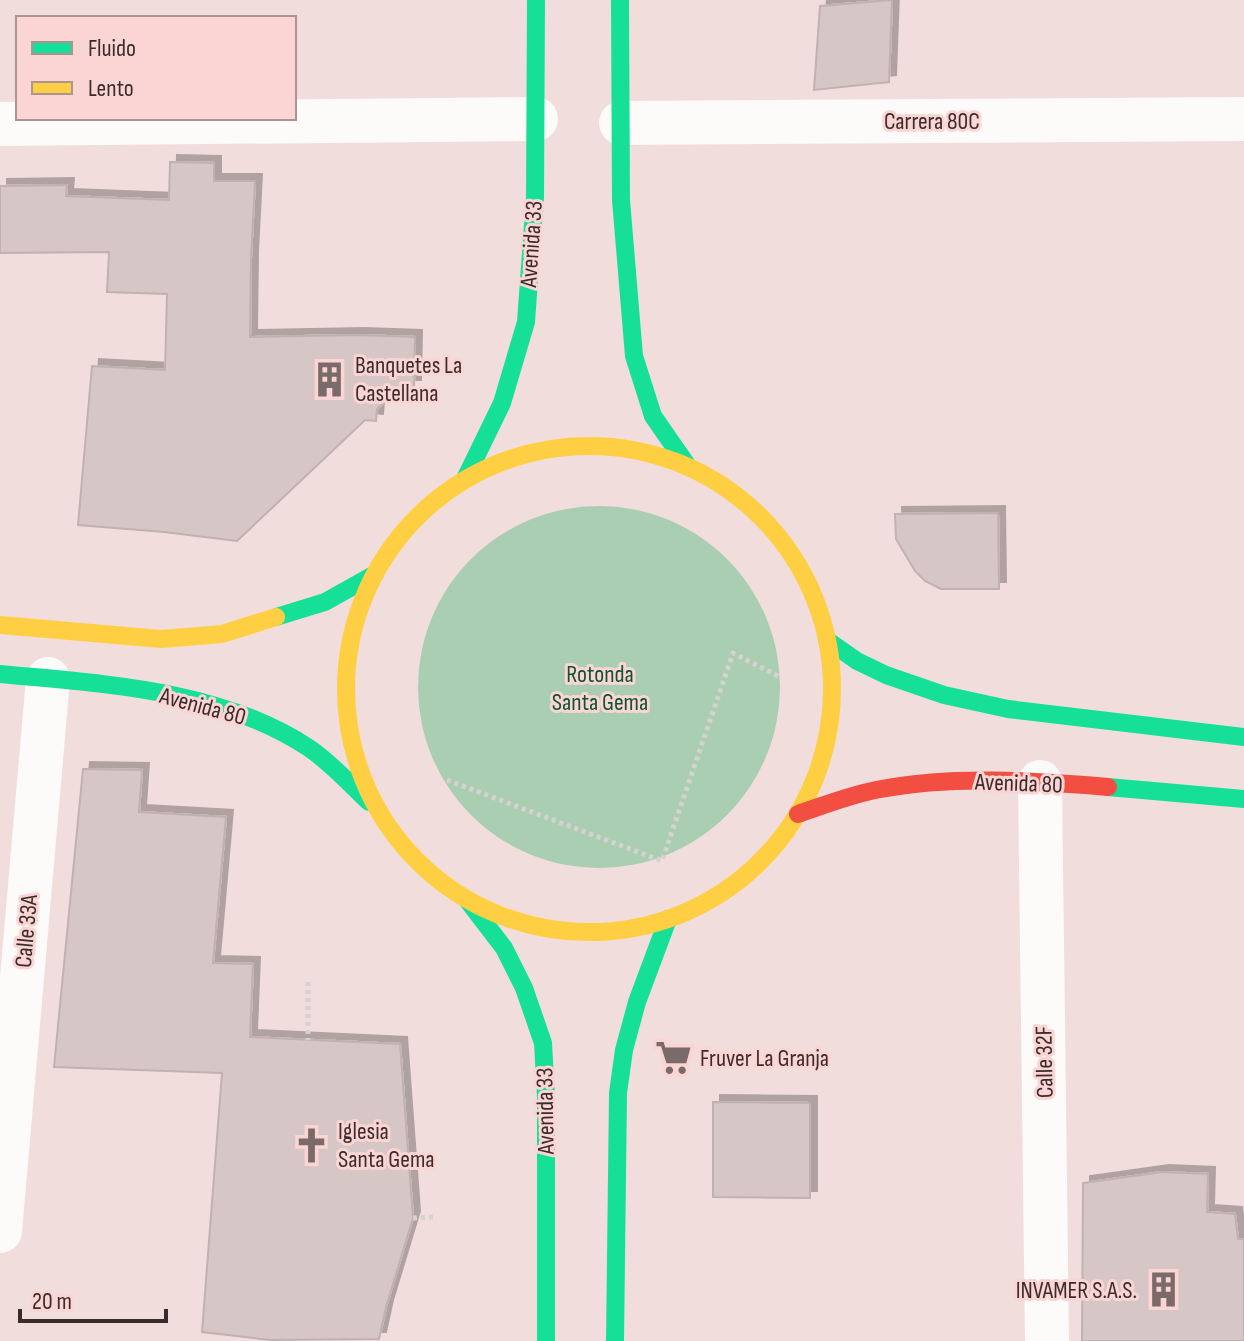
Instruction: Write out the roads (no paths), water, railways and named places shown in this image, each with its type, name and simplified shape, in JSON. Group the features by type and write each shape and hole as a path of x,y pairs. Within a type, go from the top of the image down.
{"main road":[{"name":"Avenida 33","path":"466,477 502,403 526,322 535,197 536,0"},
{"path":"620,0 621,200 634,356 653,416 687,465"},
{"path":"575,445 631,447 687,465 737,494 778,535 809,585 827,640 832,700 822,759 798,814 777,845 750,873 719,896 686,913 635,929 581,934 528,926 468,901 416,862 376,809 353,748 346,680 358,612 375,574 420,512 466,477 520,454 575,445"},
{"path":"0,625 161,639 222,634 325,602 375,574"},
{"path":"827,640 877,671 944,695 1022,711 1244,737"},
{"name":"Avenida 80","path":"0,674 194,699 260,722 310,749 376,809"},
{"name":"Avenida 80","path":"798,814 887,787 936,782 1040,782 1244,799"},
{"name":"Avenida 33","path":"468,901 504,948 524,988 543,1043 546,1097 546,1341"},
{"path":"615,1341 618,1093 624,1050 637,1002 668,919"}],"street":[{"path":"0,124 536,119"},
{"name":"Carrera 80C","path":"621,123 1244,119"},
{"name":"Calle 33A","path":"0,1231 48,679"},
{"name":"Calle 32F","path":"1040,782 1047,1341"}],"place":[{"name":"Banquetes La Castellana","path":"329,379"},
{"name":"Fruver La Granja","path":"674,1058"},
{"name":"Iglesia Santa Gema","path":"312,1145"},
{"name":"INVAMER S.A.S.","path":"1163,1290"}],"park label":[{"name":"Rotonda Santa Gema","path":"600,688"}]}
